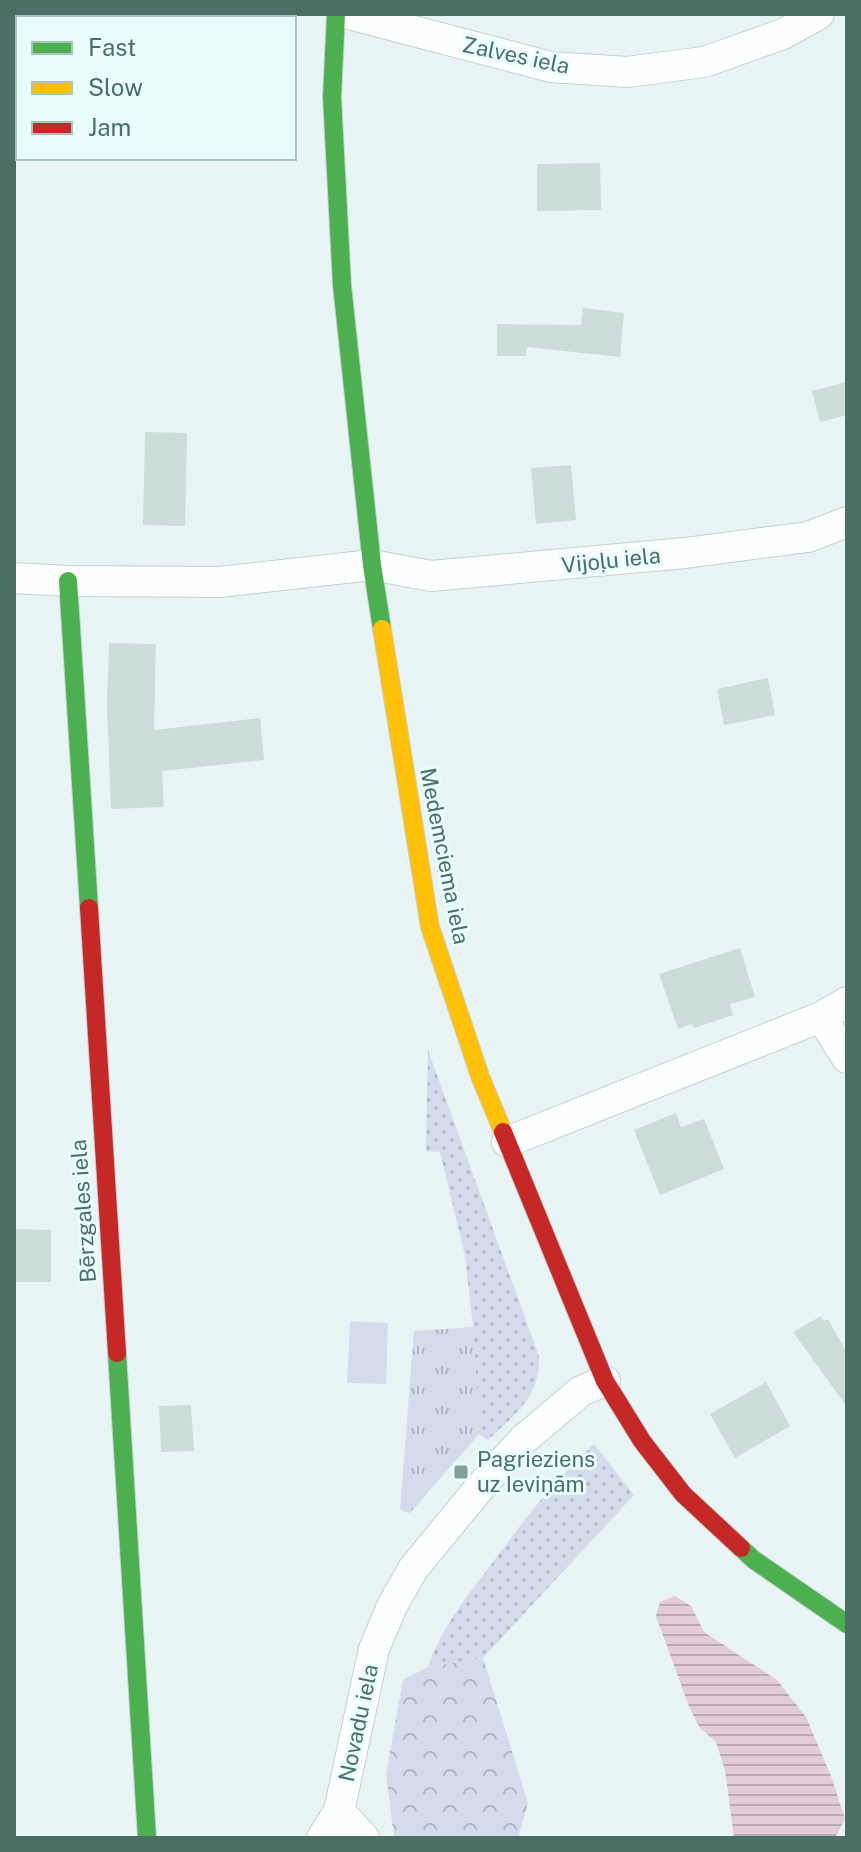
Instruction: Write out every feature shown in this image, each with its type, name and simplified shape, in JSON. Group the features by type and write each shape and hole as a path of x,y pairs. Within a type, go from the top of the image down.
{"street":[{"name":"Medemciema iela","path":"336,14 332,97 342,285 372,565 430,927 480,1076 605,1381 642,1441 683,1494 754,1560 847,1624"},
{"name":"Zalves iela","path":"349,14 551,67 627,72 704,62 783,34 819,14"},
{"name":"Vijoļu iela","path":"14,578 219,582 372,565 431,576 685,553 808,537 847,522"},
{"name":"Bērzgales iela","path":"68,581 147,1838"},
{"path":"507,1142 834,1010 847,1058"},
{"name":"Novadu iela","path":"322,1838 339,1811 374,1649 392,1606 413,1569 523,1440 581,1391 605,1381"},
{"path":"339,1811 364,1838"}],"green space":[{"path":"428,1050 539,1356 536,1383 531,1394 488,1440 479,1434 473,1327 465,1256 440,1152 426,1151"},
{"path":"350,1321 388,1323 386,1384 347,1383"},
{"path":"473,1327 479,1434 410,1513 400,1510 414,1331"},
{"path":"594,1444 634,1495 483,1658 428,1667 448,1625 474,1587 540,1500"},
{"path":"483,1658 528,1803 518,1838 394,1838 386,1774 403,1680 428,1667"}],"shaded area":[{"path":"675,1596 691,1606 704,1632 777,1680 806,1717 845,1819 835,1838 734,1838 725,1770 716,1742 700,1728 690,1709 656,1616 660,1602"}],"building":[{"path":"600,163 601,210 537,211 537,164"},
{"path":"583,308 624,313 620,357 527,347 526,356 497,356 497,324 581,325"},
{"path":"847,382 847,415 820,422 812,391"},
{"path":"145,432 187,433 185,526 143,525"},
{"path":"571,465 576,520 536,524 531,468"},
{"path":"109,643 156,644 154,730 260,718 264,760 162,771 164,807 111,809 107,705"},
{"path":"768,678 775,715 724,725 717,689"},
{"path":"740,948 755,997 730,1004 733,1015 694,1028 692,1024 678,1029 659,974"},
{"path":"676,1113 681,1127 704,1119 724,1169 660,1195 634,1130"},
{"path":"14,1229 51,1230 51,1282 14,1282"},
{"path":"821,1316 824,1321 828,1319 847,1353 847,1407 793,1332"},
{"path":"766,1382 790,1426 735,1458 710,1414"},
{"path":"191,1405 194,1451 161,1452 159,1406"}],"traffic: fast":[{"path":"336,14 332,97 342,285 372,565 382,629"},
{"path":"68,581 89,908"},
{"path":"117,1353 147,1838"},
{"path":"741,1548 847,1624"}],"traffic: slow":[{"path":"382,629 430,927 480,1076 503,1132"}],"traffic: jam":[{"path":"89,908 117,1353"},
{"path":"503,1132 605,1381 642,1441 683,1494 741,1548"}],"place":[{"name":"Pagrieziens uz Ieviņām","path":"461,1472"}]}
